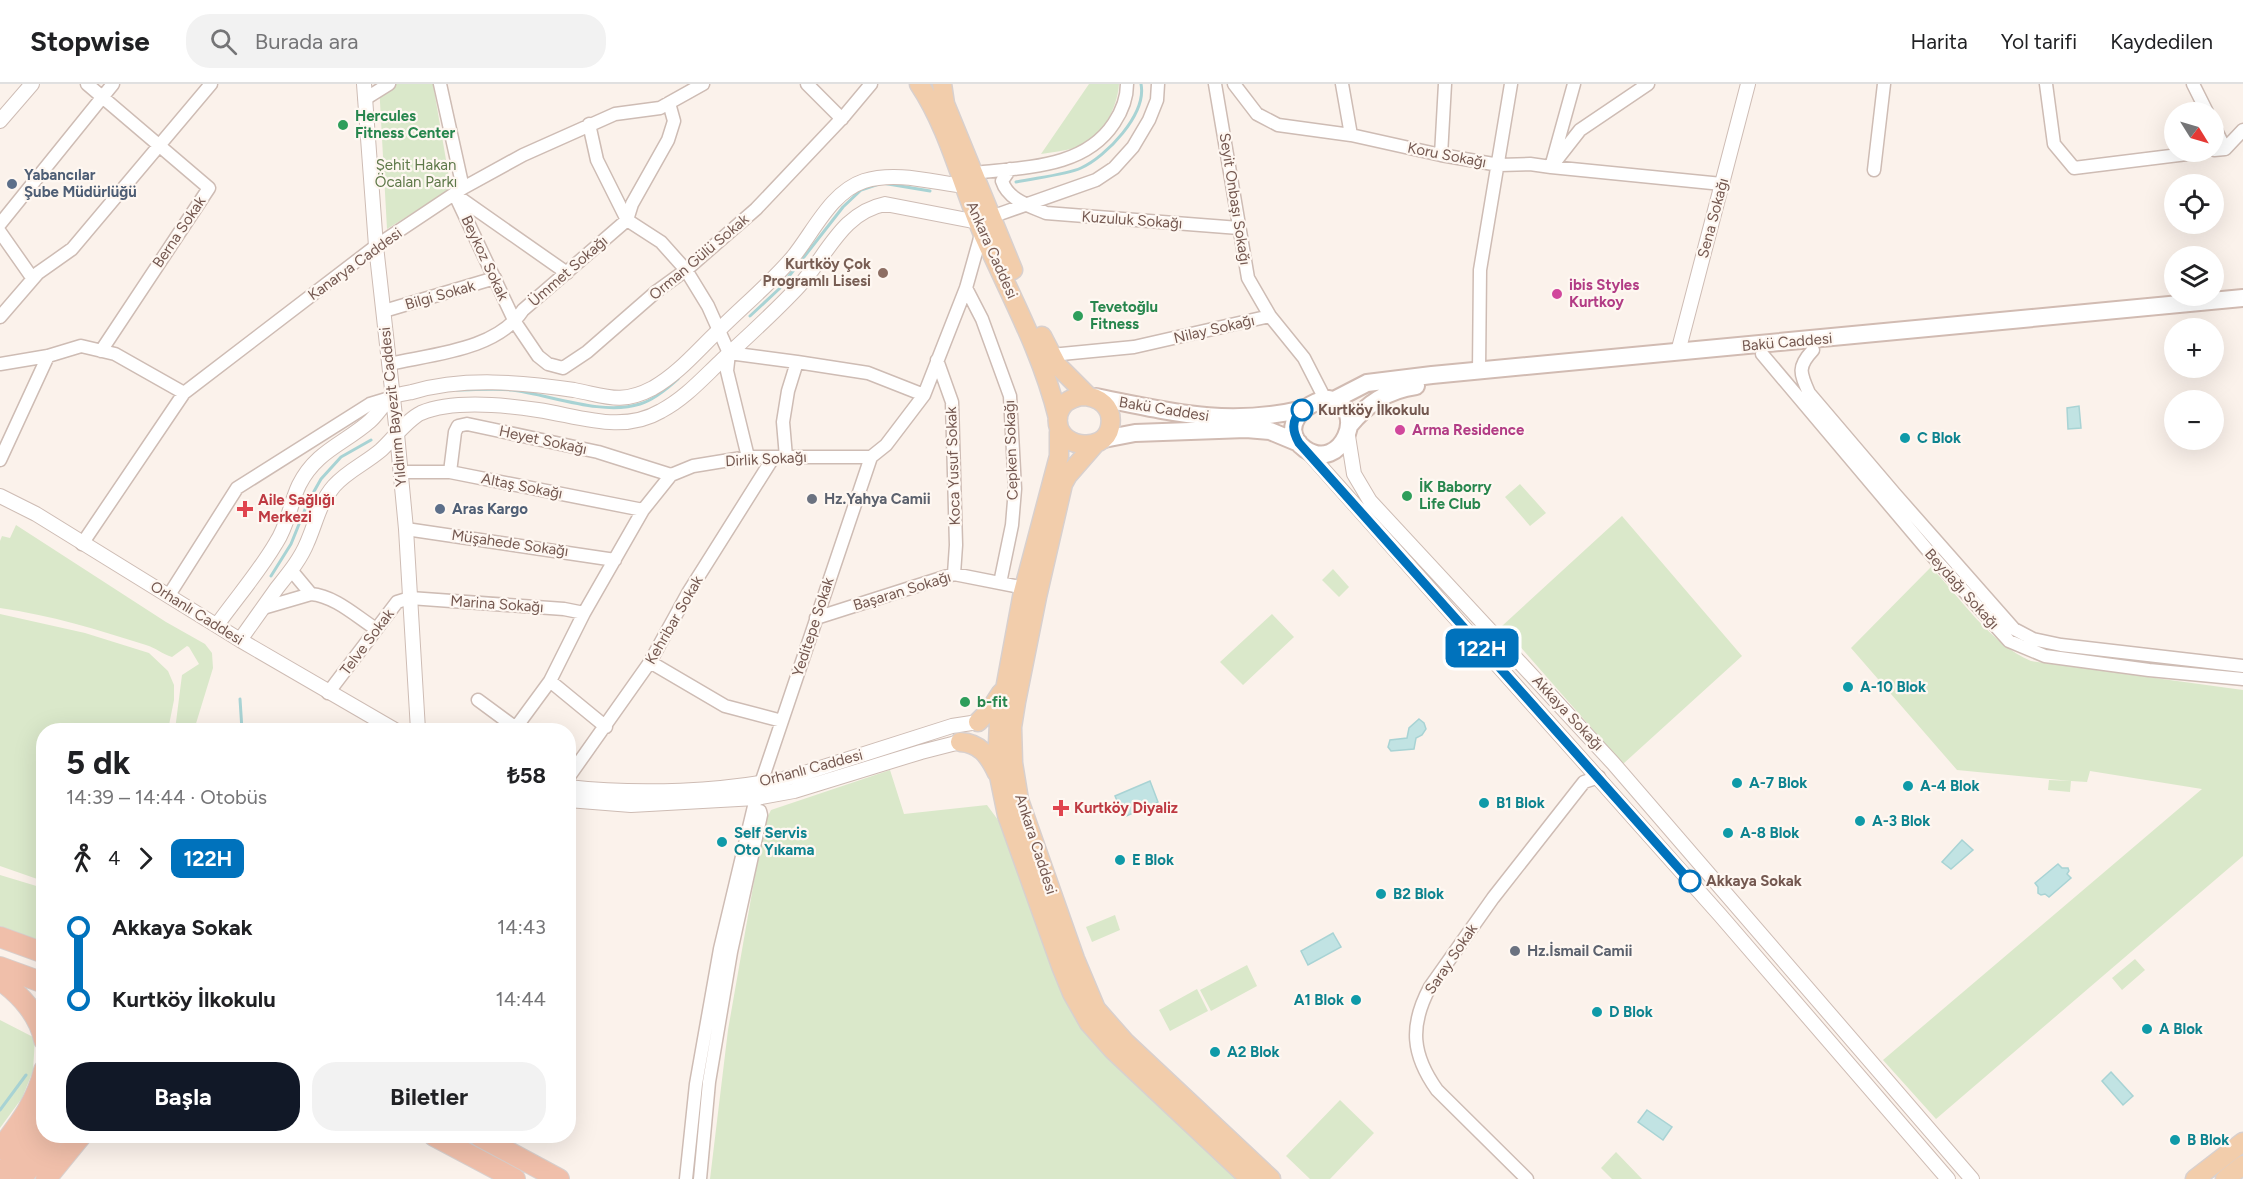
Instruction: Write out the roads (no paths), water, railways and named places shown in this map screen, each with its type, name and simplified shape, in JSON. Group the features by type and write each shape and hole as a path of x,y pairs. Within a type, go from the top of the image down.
{"highway":[{"path":"0,937 36,950"},
{"path":"0,967 36,980"},
{"path":"0,980 28,1005 36,1018"},
{"path":"0,1149 32,1106 36,1096"},
{"path":"0,1176 36,1131"},
{"path":"21,1179 49,1143"},
{"path":"46,1179 75,1143"},
{"path":"447,1143 515,1179"},
{"path":"493,1143 559,1179"},
{"path":"505,1143 531,1162"}],"main road":[{"name":"Ankara Caddesi","path":"919,84 969,180"},
{"name":"Ankara Caddesi","path":"942,84 945,104 969,180 984,223 1040,360 1058,425 1059,456 1024,588 1006,684 1004,733 997,766 1007,815 1061,966 1080,1009 1113,1050 1250,1179"},
{"name":"Ankara Caddesi","path":"984,223 1057,365 1092,397"},
{"name":"Bakü Caddesi","path":"1092,397 1195,416 1242,418 1276,415 1304,409 1318,401 1330,400 1367,383 2243,298"},
{"name":"Bakü Caddesi","path":"1099,441 1135,433 1246,429 1270,431 1313,453 1322,454 1339,447 1361,412 1380,397 1412,386 2243,309"},
{"path":"1081,396 1092,397 1107,406 1110,413 1109,432 1099,441 1075,442 1065,438 1058,425 1060,409 1066,401 1081,396"},
{"path":"1330,400 1347,413 1348,431"},
{"path":"1302,446 1293,428 1294,420 1304,409"},
{"name":"Ankara Caddesi","path":"1004,733 1012,727 1037,597 1063,484 1068,475 1099,441"},
{"path":"978,722 990,710 1006,684"},
{"path":"978,722 988,720 1004,733"},
{"name":"Ankara Caddesi","path":"1004,733 1013,763 1019,800 1075,959 1096,1009 1125,1042 1271,1179"},
{"path":"960,742 1004,733"},
{"path":"960,742 970,742 980,748 993,763 1000,778"},
{"path":"2195,1179 2243,1142"},
{"path":"2225,1179 2243,1165"}],"street":[{"path":"0,121 32,84"},
{"name":"Berna Sokak","path":"87,84 209,188 101,351"},
{"path":"0,224 114,84"},
{"path":"0,317 33,279 72,249 211,84"},
{"name":"Yıldırım Bayezit Caddesi","path":"364,84 376,246 406,529 418,723"},
{"path":"365,99 389,84"},
{"name":"Beykoz Sokak","path":"440,84 459,191 515,322"},
{"name":"Kanarya Caddesi","path":"82,544 184,393 376,246 459,191 589,124 615,114 660,108 703,84"},
{"path":"807,84 842,118"},
{"name":"Orman Gülü Sokak","path":"515,322 538,356 548,364 563,368 587,352 756,209 871,84"},
{"path":"169,595 237,488 369,404 446,383 482,382 573,390 605,398 624,399 638,395 661,383 690,359 774,278 843,192 855,185 881,177 969,180 1010,169 1070,159 1102,140 1119,116 1127,84"},
{"path":"240,640 308,543 313,523 333,486 379,452 419,414 447,407 517,408 565,414 588,420 631,423 661,412 729,353 801,284 831,243 858,214 885,204 984,223 1026,204 1096,180 1113,168 1133,147 1149,120 1157,100 1158,84"},
{"name":"Seyit Onbaşı Sokağı","path":"1215,84 1248,278 1270,316 1304,358 1330,400"},
{"name":"Koru Sokağı","path":"1234,84 1257,114 1278,125 1351,135 1499,165 1530,164 1722,184"},
{"path":"1441,155 1445,84"},
{"path":"1479,371 1480,270 1512,84"},
{"path":"1551,167 1574,84"},
{"path":"1551,167 1580,130 1648,84"},
{"name":"Sena Sokağı","path":"1678,352 1748,84"},
{"path":"1874,170 1884,84"},
{"path":"2046,84 2054,144 2074,168 2164,157"},
{"path":"2193,84 2202,102"},
{"path":"1345,85 1351,135"},
{"name":"Ümmet Sokağı","path":"389,364 483,342 515,322 523,310 627,220 632,204 668,140 674,121 669,103"},
{"path":"589,124 597,160 627,220 661,242 686,270 708,306 729,353 727,371 748,457"},
{"path":"2224,146 2243,130"},
{"path":"1010,169 1002,181 1004,187 1012,196 1026,204"},
{"path":"459,191 567,273"},
{"name":"Kuzuluk Sokağı","path":"1026,204 1047,213 1239,228"},
{"path":"871,457 886,445 924,395 966,288 984,223"},
{"path":"0,232 33,279"},
{"name":"Bilgi Sokak","path":"384,311 495,278"},
{"name":"Cepken Sokağı","path":"966,288 982,319 1010,396 1015,489 1012,525 1000,583"},
{"name":"Nilay Sokağı","path":"1051,355 1134,347 1270,316"},
{"path":"0,364 48,356 81,346 115,354 184,393"},
{"name":"Beydağı Sokağı","path":"1813,350 1803,360 1801,375 1809,393 2014,629 2033,639 2061,645 2243,666"},
{"path":"729,353 868,373 924,395"},
{"name":"Beydağı Sokağı","path":"1762,354 1927,551 2009,641 2045,656 2243,679"},
{"path":"0,460 48,356"},
{"name":"Koca Yusuf Sokak","path":"937,360 952,402 956,545 954,574"},
{"path":"786,457 783,422 788,391 797,362"},
{"path":"217,625 277,542 287,524 299,486 309,469 329,448 369,422 393,397"},
{"name":"Heyet Sokağı","path":"450,472 454,432 459,426 467,424 598,452 671,475"},
{"name":"Akkaya Sokağı","path":"1348,431 1354,474 1370,501 1613,763 1972,1179"},
{"name":"Akkaya Sokağı","path":"1302,446 1599,777 1948,1179"},
{"name":"Dirlik Sokağı","path":"671,475 693,466 748,457 871,457"},
{"name":"Yeditepe Sokak","path":"756,798 871,457"},
{"name":"Kehribar Sokak","path":"576,767 650,662 688,593 773,458"},
{"name":"Altaş Sokağı","path":"400,472 450,472 643,510"},
{"path":"519,723 550,681 584,613 643,510 671,475"},
{"name":"Orhanlı Caddesi","path":"0,496 36,514 240,640 382,723"},
{"name":"Müşahede Sokağı","path":"406,529 615,560"},
{"path":"291,570 312,594"},
{"name":"Başaran Sokağı","path":"816,618 954,574 1024,588"},
{"path":"263,608 312,594 326,598 376,629"},
{"name":"Marina Sokağı","path":"410,598 564,609 584,613"},
{"name":"Telve Sokak","path":"328,693 396,602 410,598"},
{"path":"650,662 725,706 782,721"},
{"path":"550,681 606,727"},
{"path":"478,700 507,723"},
{"name":"Orhanlı Caddesi","path":"576,788 641,792 762,783 792,777 952,726 978,722"},
{"name":"Orhanlı Caddesi","path":"576,801 632,805 756,798 794,791 960,742"},
{"path":"1599,777 1613,763"},
{"name":"Saray Sokak","path":"1527,1179 1437,1090 1429,1079 1418,1054 1416,1030 1418,1016 1430,987 1493,898 1584,782 1599,777"},
{"path":"686,1179 726,951 761,815 756,798"},
{"path":"1720,915 1734,903"},
{"path":"1871,1091 1884,1079"},
{"path":"700,1179 703,1083"}],"water":[{"path":"2079,406 2081,428 2068,429 2067,408"},
{"path":"1419,719 1424,723 1426,729 1416,738 1414,749 1391,751 1388,747 1390,740 1407,738 1409,728"},
{"path":"1150,781 1158,802 1124,817 1115,796"},
{"path":"1962,840 1973,850 1951,869 1942,862"},
{"path":"2058,864 2062,868 2068,868 2067,874 2071,878 2049,897 2045,894 2041,895 2035,883"},
{"path":"1333,933 1341,947 1308,965 1301,951"},
{"path":"2111,1072 2133,1096 2123,1105 2102,1081"},
{"path":"1647,1110 1672,1127 1663,1140 1638,1122"}],"waterway":[{"path":"1016,182 1075,170 1102,154 1123,133 1131,121 1138,108 1141,84"},
{"path":"750,316 779,289 843,207 861,190 882,183 930,191"},
{"path":"457,390 512,390 609,408 625,407 650,400 678,379"},
{"path":"271,576 291,544 308,502 321,479 341,457 371,440"},
{"path":"240,699 242,723"},
{"path":"0,1110 26,1075"}],"place":[{"name":"Hercules Fitness Center","path":"343,125"},
{"name":"Yabancılar Şube Müdürlüğü","path":"12,184"},
{"name":"Kurtköy Çok Programlı Lisesi","path":"883,273"},
{"name":"ibis Styles Kurtkoy","path":"1557,294"},
{"name":"Tevetoğlu Fitness","path":"1078,316"},
{"name":"Kurtköy İlkokulu","path":"1302,410"},
{"name":"Arma Residence","path":"1400,430"},
{"name":"C Blok","path":"1905,438"},
{"name":"İK Baborry Life Club","path":"1407,496"},
{"name":"Hz.Yahya Camii","path":"812,499"},
{"name":"Aile Sağlığı Merkezi","path":"245,509"},
{"name":"Aras Kargo","path":"440,509"},
{"name":"A-10 Blok","path":"1848,687"},
{"name":"b-fit","path":"965,702"},
{"name":"A-7 Blok","path":"1737,783"},
{"name":"A-4 Blok","path":"1908,786"},
{"name":"B1 Blok","path":"1484,803"},
{"name":"Kurtköy Diyaliz","path":"1061,808"},
{"name":"A-3 Blok","path":"1860,821"},
{"name":"A-8 Blok","path":"1728,833"},
{"name":"Self Servis Oto Yıkama","path":"722,842"},
{"name":"E Blok","path":"1120,860"},
{"name":"Akkaya Sokak","path":"1690,881"},
{"name":"B2 Blok","path":"1381,894"},
{"name":"Hz.İsmail Camii","path":"1515,951"},
{"name":"A1 Blok","path":"1356,1000"},
{"name":"D Blok","path":"1597,1012"},
{"name":"A Blok","path":"2147,1029"},
{"name":"A2 Blok","path":"1215,1052"},
{"name":"B Blok","path":"2175,1140"}],"park label":[{"name":"Şehit Hakan Öcalan Parkı","path":"416,174"}]}
